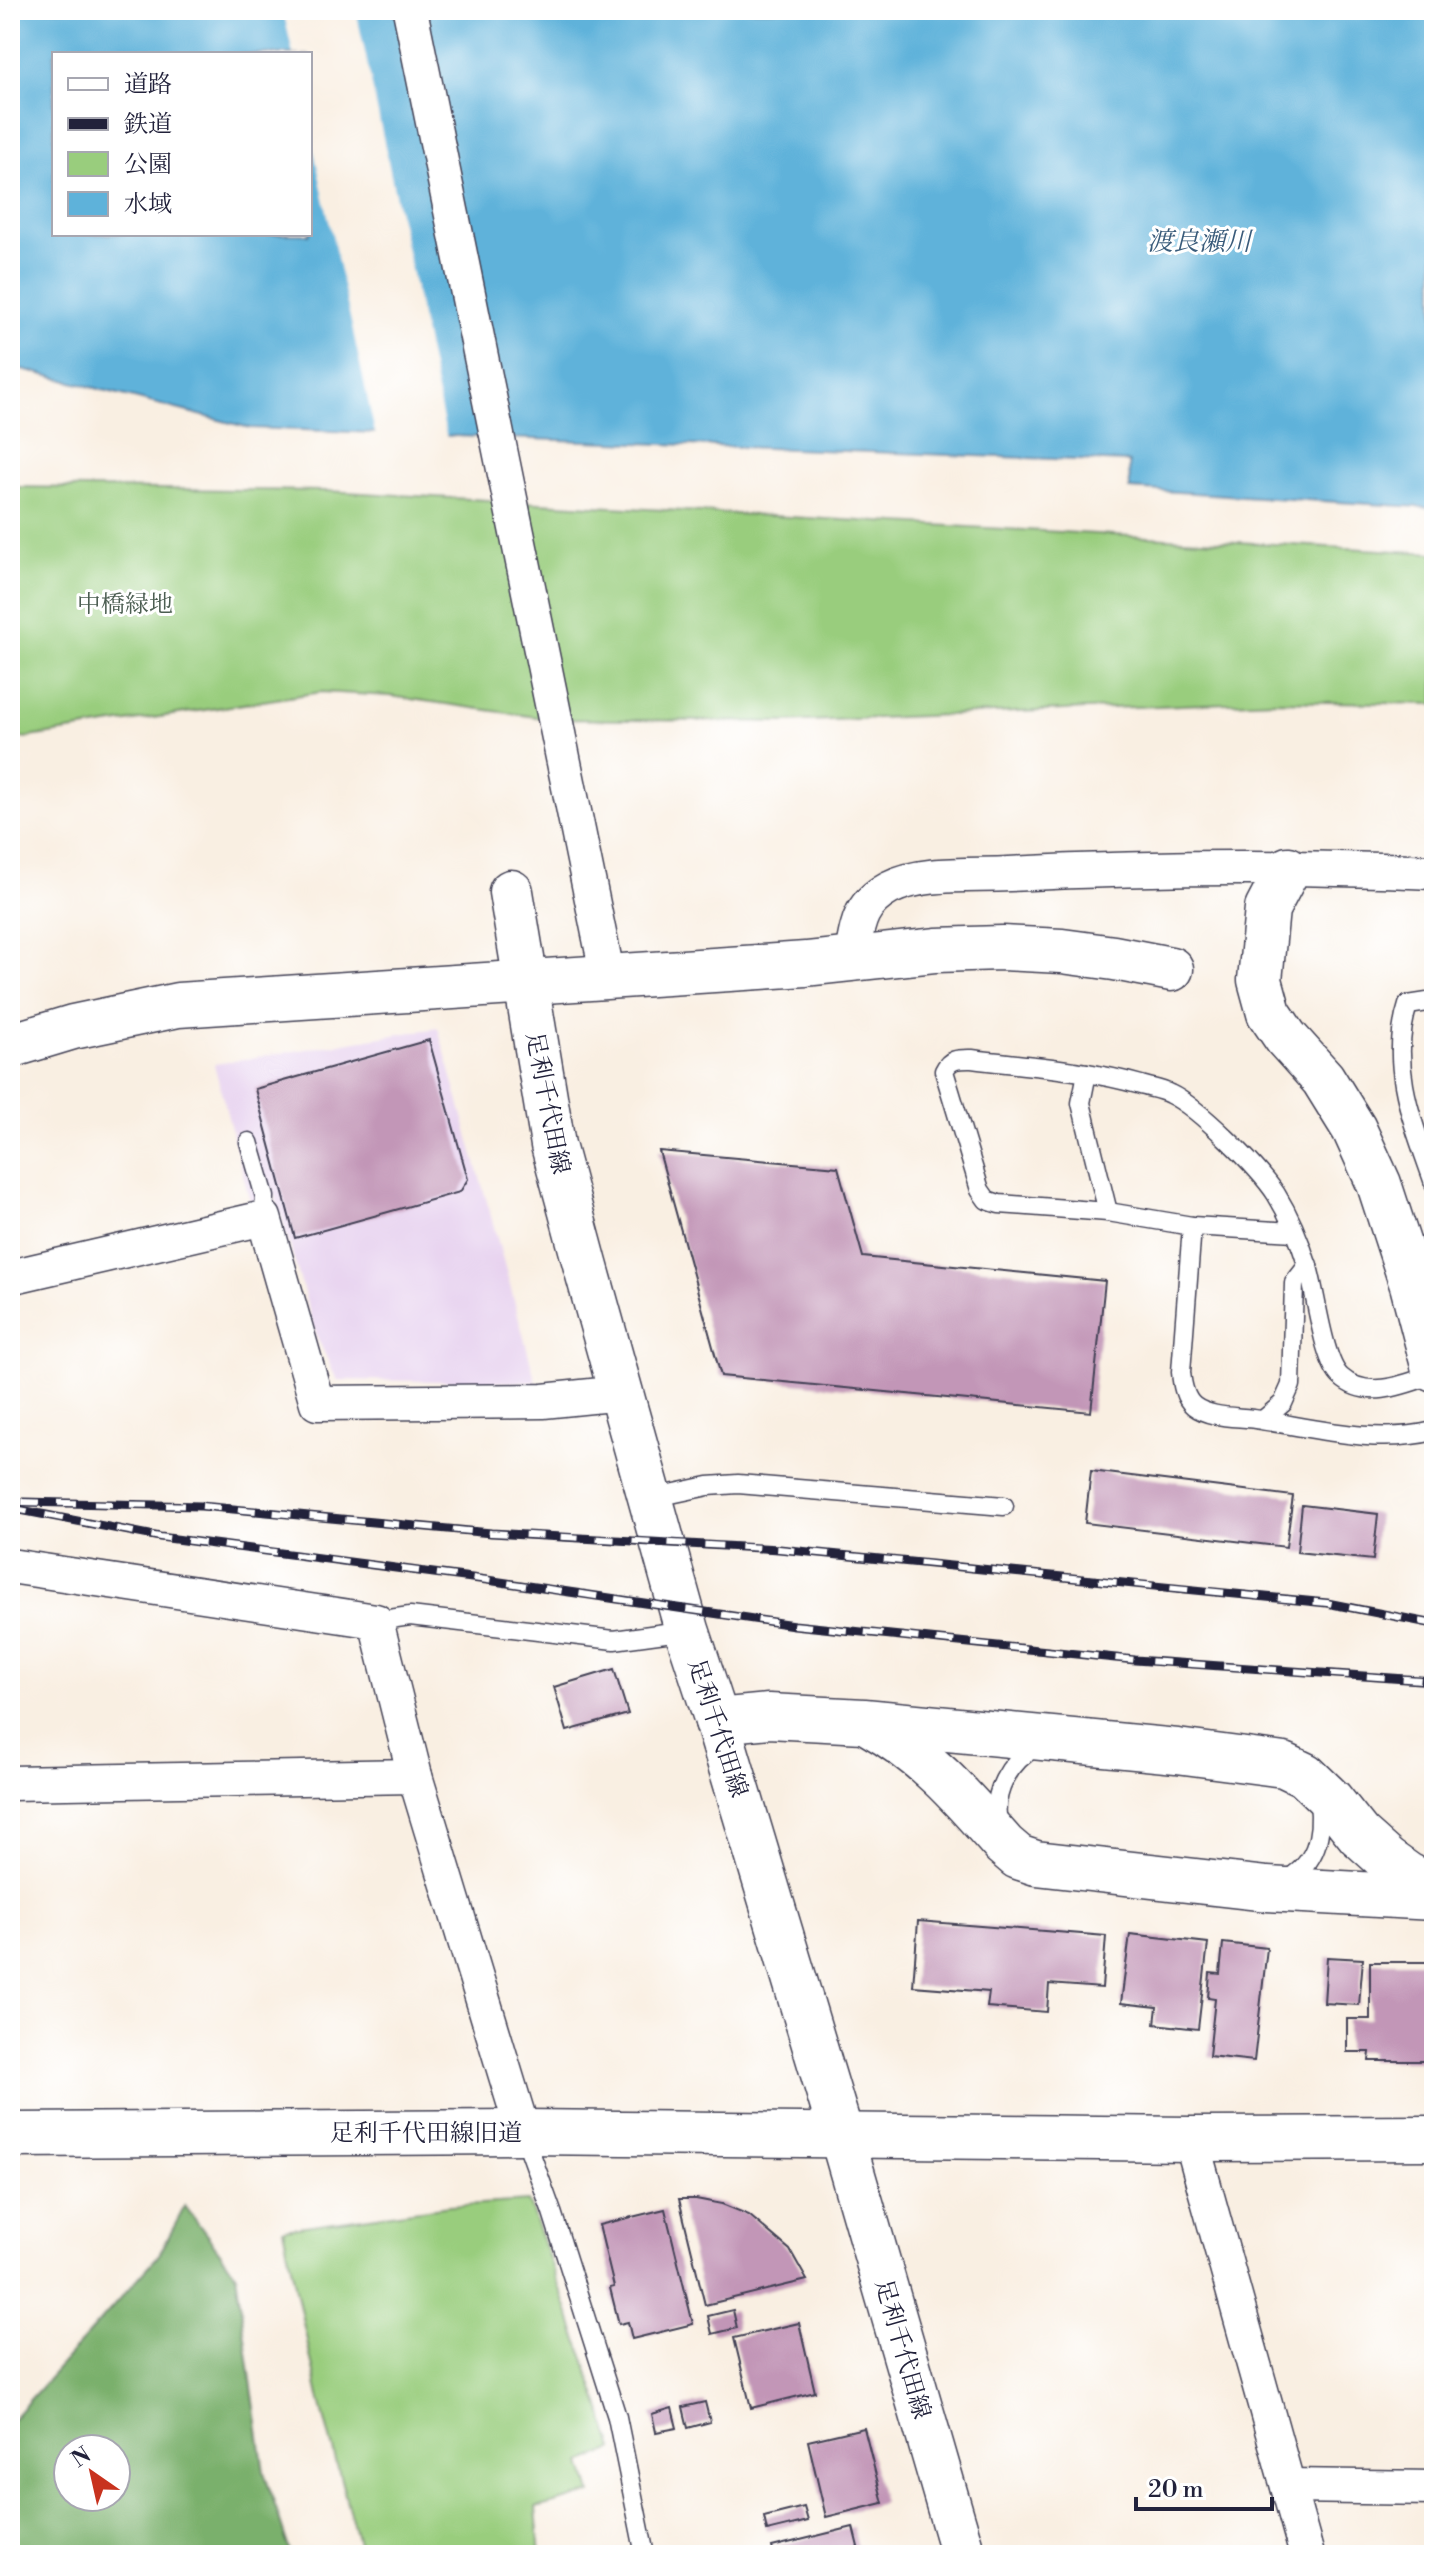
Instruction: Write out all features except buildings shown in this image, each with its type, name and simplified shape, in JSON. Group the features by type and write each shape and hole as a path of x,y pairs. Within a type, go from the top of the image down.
{"street":[{"path":"410,10 604,958"},
{"path":"1288,869 1267,909 1260,980 1269,1013 1286,1038 1323,1079 1354,1129 1423,1287 1434,1372"},
{"path":"851,959 860,914 873,898 912,878 1061,871 1288,869 1434,872"},
{"name":"足利千代田線","path":"511,892 553,1145 687,1630 841,2134 963,2555"},
{"path":"10,1046 73,1027 178,1005 601,978 936,950 1002,948 1098,955 1171,969"},
{"path":"10,1277 264,1218 317,1403 543,1401 621,1393"},
{"path":"10,1566 376,1621 415,1776 523,2132"},
{"path":"717,1721 769,1716 864,1721 1262,1760 1284,1765 1305,1775 1331,1800 1359,1835 1387,1860 1408,1875 1434,1887"},
{"path":"864,1721 904,1743 929,1764 1004,1845 1018,1857 1036,1863 1267,1889 1434,1898"},
{"path":"10,1783 415,1776"},
{"name":"足利千代田線旧道","path":"10,2135 523,2132 1191,2139 1434,2138"},
{"path":"1191,2139 1307,2555"},
{"path":"1288,2486 1434,2488"}],"lane":[{"path":"1434,1001 1408,1005 1401,1024 1400,1056 1402,1082 1434,1183"},
{"path":"1294,1232 1192,1226 1108,1212 999,1204 987,1200 980,1190 944,1071 947,1063 955,1059 972,1059 1105,1074 1171,1094 1222,1133 1276,1194 1294,1232 1308,1265 1328,1353 1340,1376 1353,1385 1374,1389 1397,1387 1434,1372"},
{"path":"1087,1073 1081,1103 1108,1212"},
{"path":"249,1142 265,1197 264,1218"},
{"path":"1192,1226 1181,1372 1191,1404 1206,1413 1381,1438 1434,1431"},
{"path":"1263,1420 1283,1403 1291,1385 1294,1283 1308,1265"},
{"path":"652,1498 708,1486 738,1484 1004,1506"},
{"path":"376,1621 410,1616 614,1640 687,1630"},
{"path":"1004,1845 997,1820 998,1795 1007,1773 1018,1756 1036,1746 1059,1740"},
{"path":"1267,1889 1299,1874 1316,1849 1322,1826 1318,1799 1305,1775"},
{"path":"523,2132 552,2212 617,2417 645,2555"}],"shaded area":[{"path":"438,1028 536,1382 337,1380 317,1337 275,1195 250,1201 214,1064"}],"green space":[{"name":"中橋緑地","path":"10,487 327,491 1434,553 1434,704 1275,701 785,722 550,719 390,696 321,692 10,740"},
{"path":"528,2201 614,2449 582,2463 591,2493 536,2508 540,2555 361,2555 320,2401 283,2229 449,2206"},
{"path":"185,2206 236,2274 264,2472 291,2555 10,2555 10,2422 159,2255"}],"water":[{"name":"渡良瀬川","path":"10,10 1434,10 1434,508 1130,489 1129,462 250,428 10,366"}],"pier":[{"path":"283,10 356,10 447,439 376,437 312,142 312,52 293,52"}],"railway":[{"path":"22,1502 201,1506 491,1533 779,1549 1327,1603 1434,1624"},
{"path":"10,1508 160,1537 794,1625 1135,1660 1434,1681"}]}
